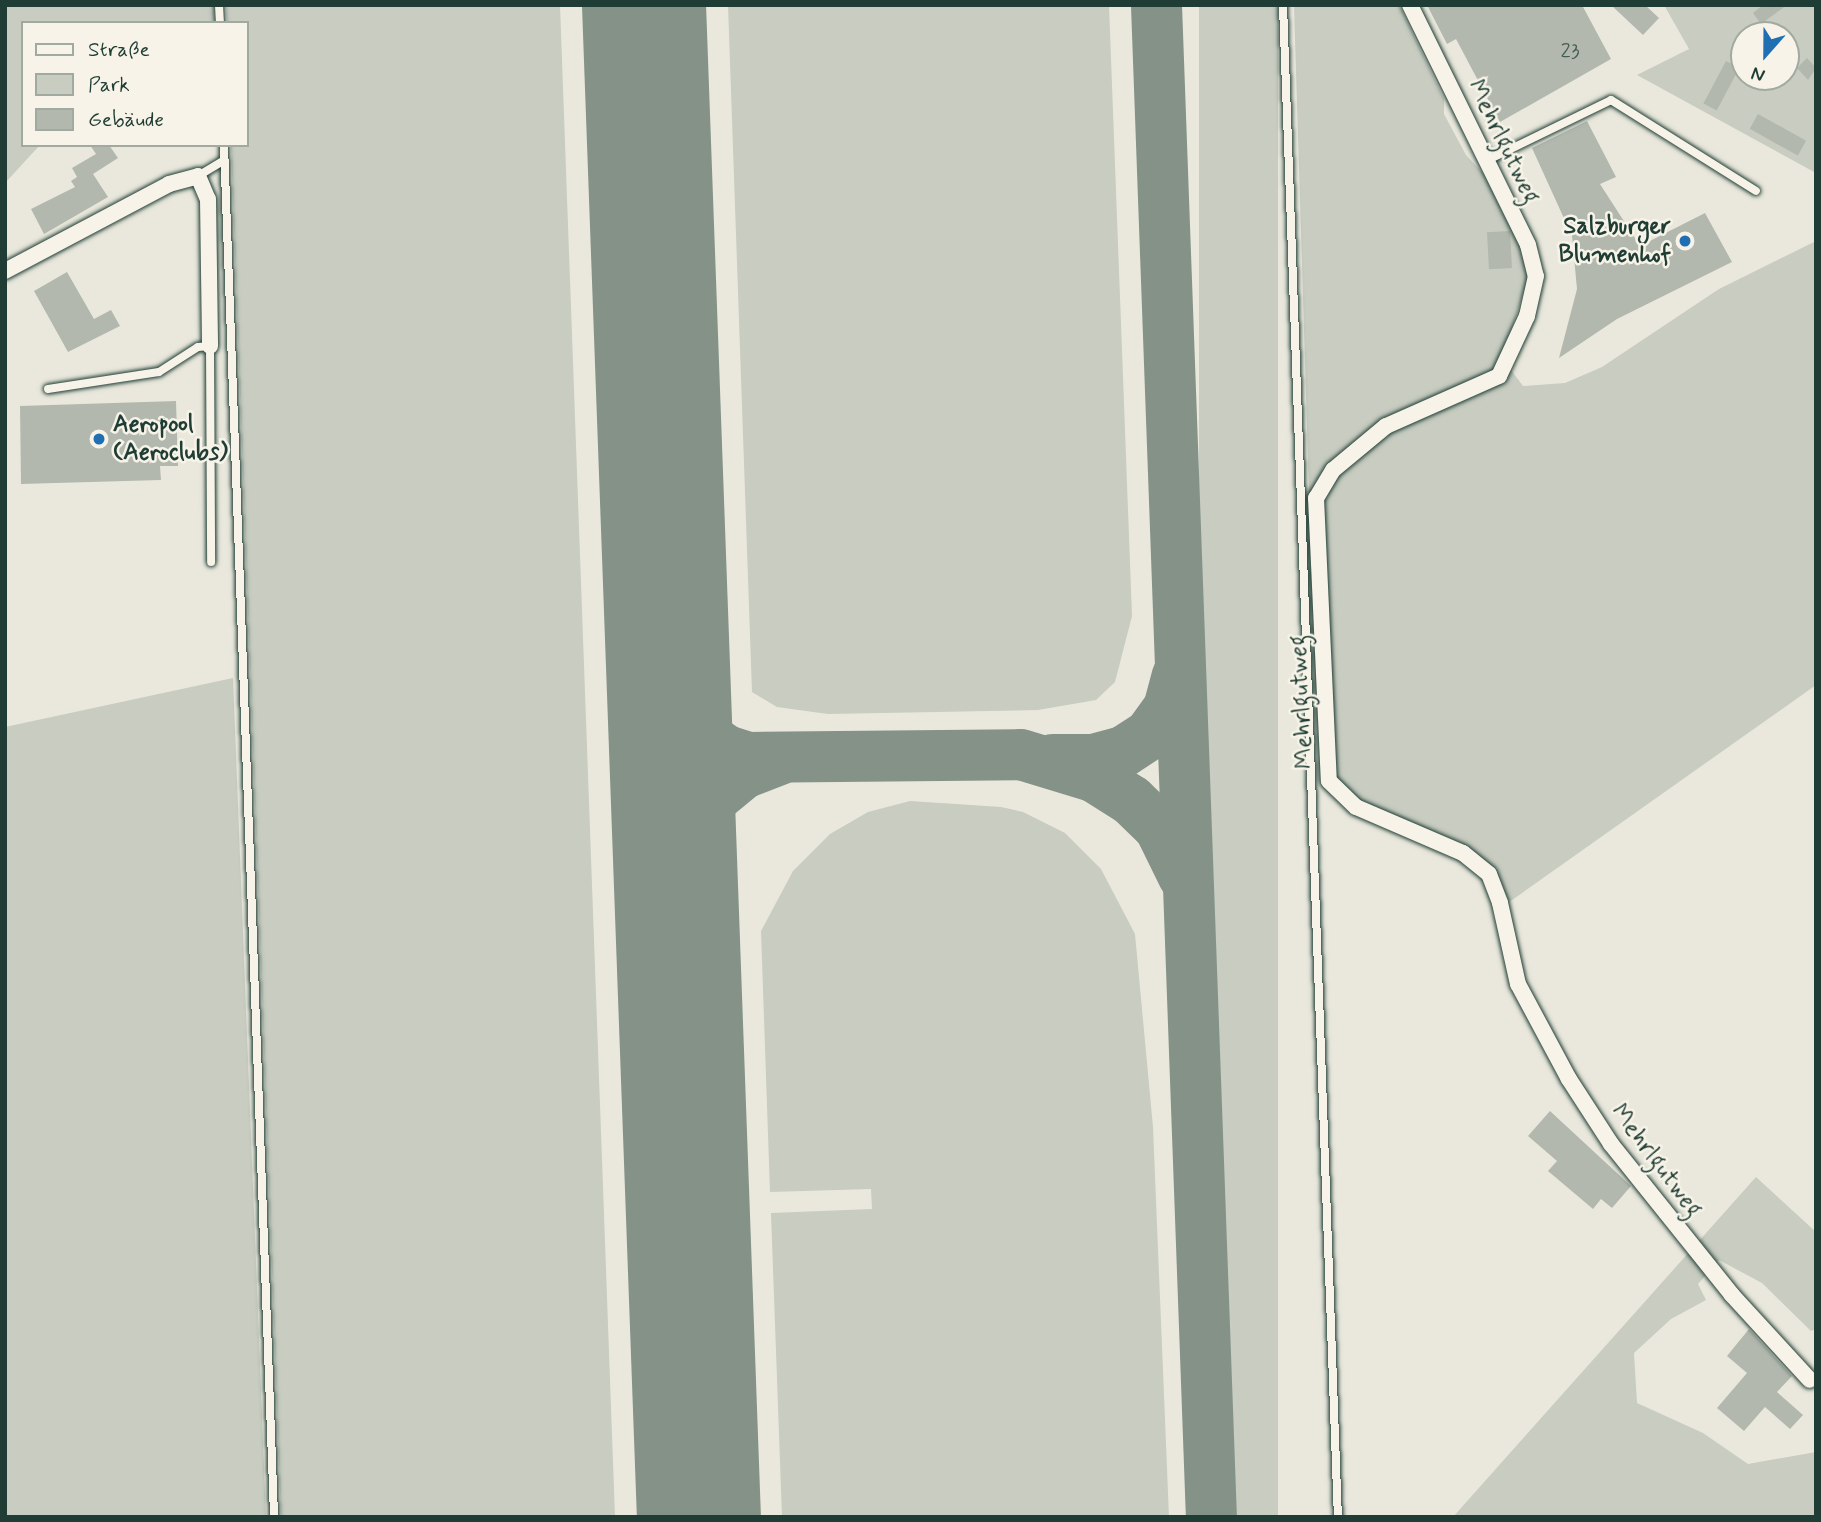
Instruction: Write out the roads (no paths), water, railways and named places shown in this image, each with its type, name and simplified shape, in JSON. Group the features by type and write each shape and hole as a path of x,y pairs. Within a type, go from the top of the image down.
{"street":[{"name":"Mehrlgutweg","path":"1410,5 1534,259 1536,276 1527,316 1499,376 1386,426 1333,470 1309,499 1327,771 1332,788 1356,807 1463,853 1489,874 1500,903 1518,984 1569,1079 1611,1144 1732,1295 1810,1380"},
{"path":"5,271 169,184 198,176 208,200 210,346"}],"lane":[{"path":"1283,5 1309,499 1338,1517"},
{"path":"1486,161 1611,100 1756,191"},
{"path":"224,147 260,1226 274,1517"},
{"path":"198,176 225,160"},
{"path":"48,389 159,372 198,347 210,346 211,562"}],"place":[{"name":"Salzburger Blumenhof","path":"1685,241"},
{"name":"Aeropool (Aeroclubs)","path":"99,439"}]}
